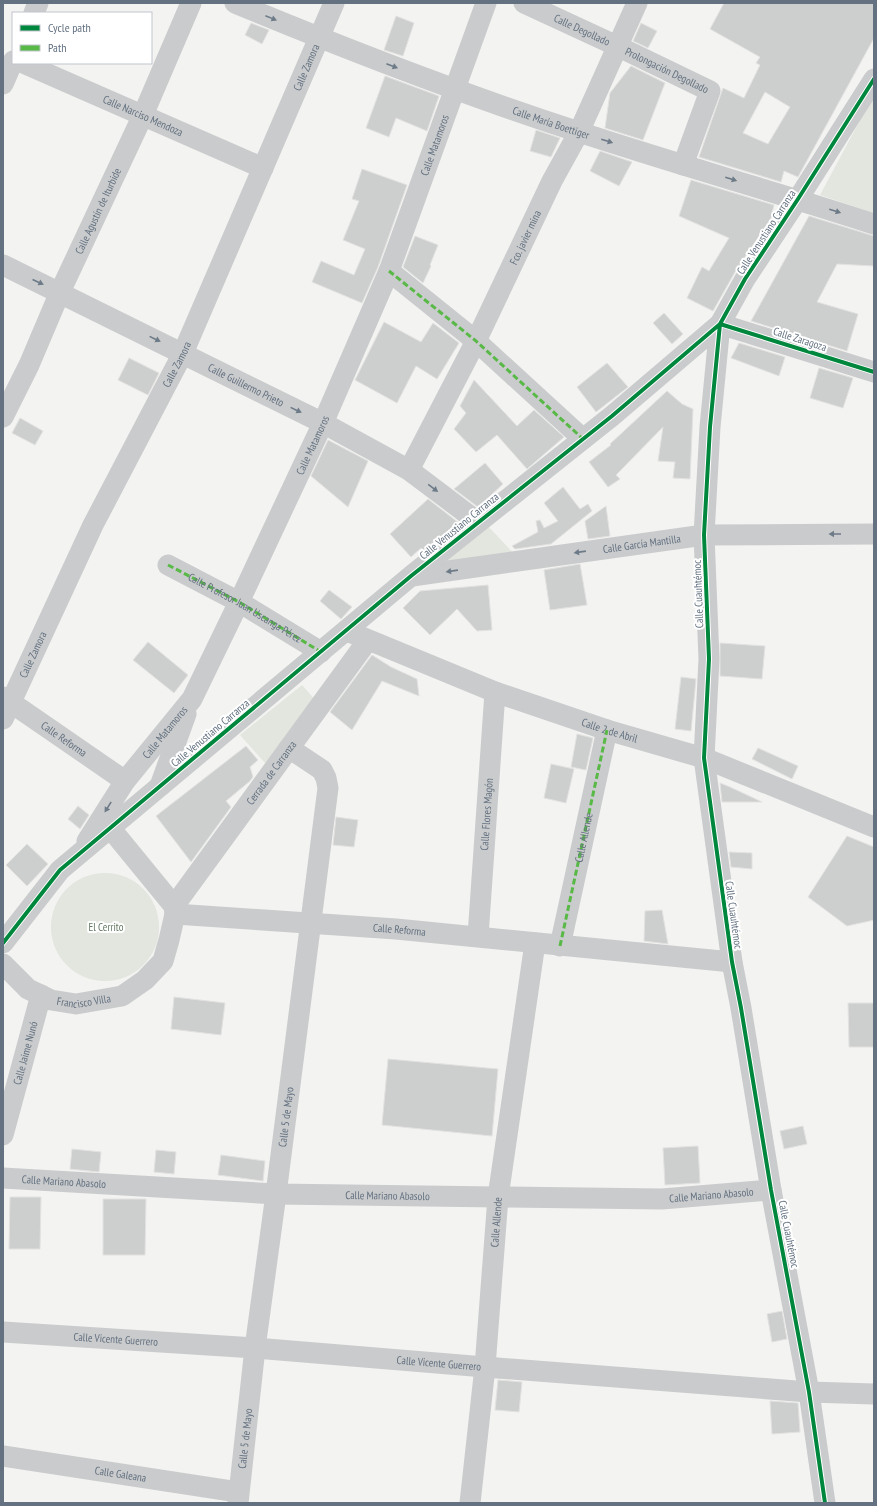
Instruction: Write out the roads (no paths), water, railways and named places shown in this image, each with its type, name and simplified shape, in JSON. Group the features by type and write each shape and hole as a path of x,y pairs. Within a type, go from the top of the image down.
{"street":[{"name":"Calle Agustín de Iturbide","path":"3,417 29,365 60,292 143,115 191,3"},
{"name":"Calle María Boettiger","path":"235,3 319,38 454,90 579,132 798,199 874,224"},
{"name":"Calle Zamora","path":"6,706 93,525 183,353 334,3"},
{"name":"Calle Matamoros","path":"79,855 125,781 192,699 239,602 322,423 389,271 486,3"},
{"name":"Calle Degollado","path":"524,3 617,46"},
{"name":"Fco. javier mina","path":"409,470 476,341 552,181 579,132 637,3"},
{"name":"Prolongación Degollado","path":"617,46 710,91 683,165"},
{"path":"3,54 12,59"},
{"path":"3,84 12,62"},
{"name":"Calle Narciso Mendoza","path":"25,64 264,168"},
{"name":"Calle Venustiano Carranza","path":"3,943 60,870 111,829 160,786 411,576 612,416 720,324 746,279 874,79"},
{"name":"Calle Guillermo Prieto","path":"3,265 322,423 409,470 478,522"},
{"path":"389,271 476,341 583,439"},
{"name":"Calle Zaragoza","path":"720,324 874,372"},
{"name":"Calle Cuauhtémoc","path":"720,324 710,427 704,535 709,659 704,758 732,962 771,1190 809,1392 825,1503"},
{"name":"Calle García Mantilla","path":"411,576 704,535 874,534"},
{"name":"Calle Profesor Juan Uscanga Pérez","path":"168,565 239,602 321,652"},
{"name":"Calle 2 de Abril","path":"347,630 495,692 607,730 704,758 874,827"},
{"name":"Cerrada de Carranza","path":"175,910 289,748 368,640"},
{"name":"Calle Flores Magón","path":"478,936 495,692"},
{"path":"160,786 192,699"},
{"name":"Calle Reforma","path":"6,706 125,781"},
{"name":"Calle Allende","path":"560,946 607,730"},
{"name":"Calle 5 de Mayo","path":"238,1498 255,1348 328,788 326,778 322,770 289,748"},
{"path":"111,829 175,910"},
{"name":"Calle Reforma","path":"175,910 478,936 560,946 732,962"},
{"name":"Francisco Villa","path":"3,964 28,989 51,1000 76,1004 122,996 145,980 163,961 175,910"},
{"name":"Calle Allende","path":"470,1503 485,1367 498,1197 536,943"},
{"name":"Calle Jaime Nunó","path":"3,1135 41,995"},
{"name":"Calle Mariano Abasolo","path":"3,1178 276,1194 662,1199 771,1190"},
{"name":"Calle Vicente Guerrero","path":"3,1332 255,1348 809,1392 874,1394"},
{"name":"Calle Galeana","path":"3,1456 238,1498"}],"park label":[{"name":"El Cerrito","path":"106,927"}]}
